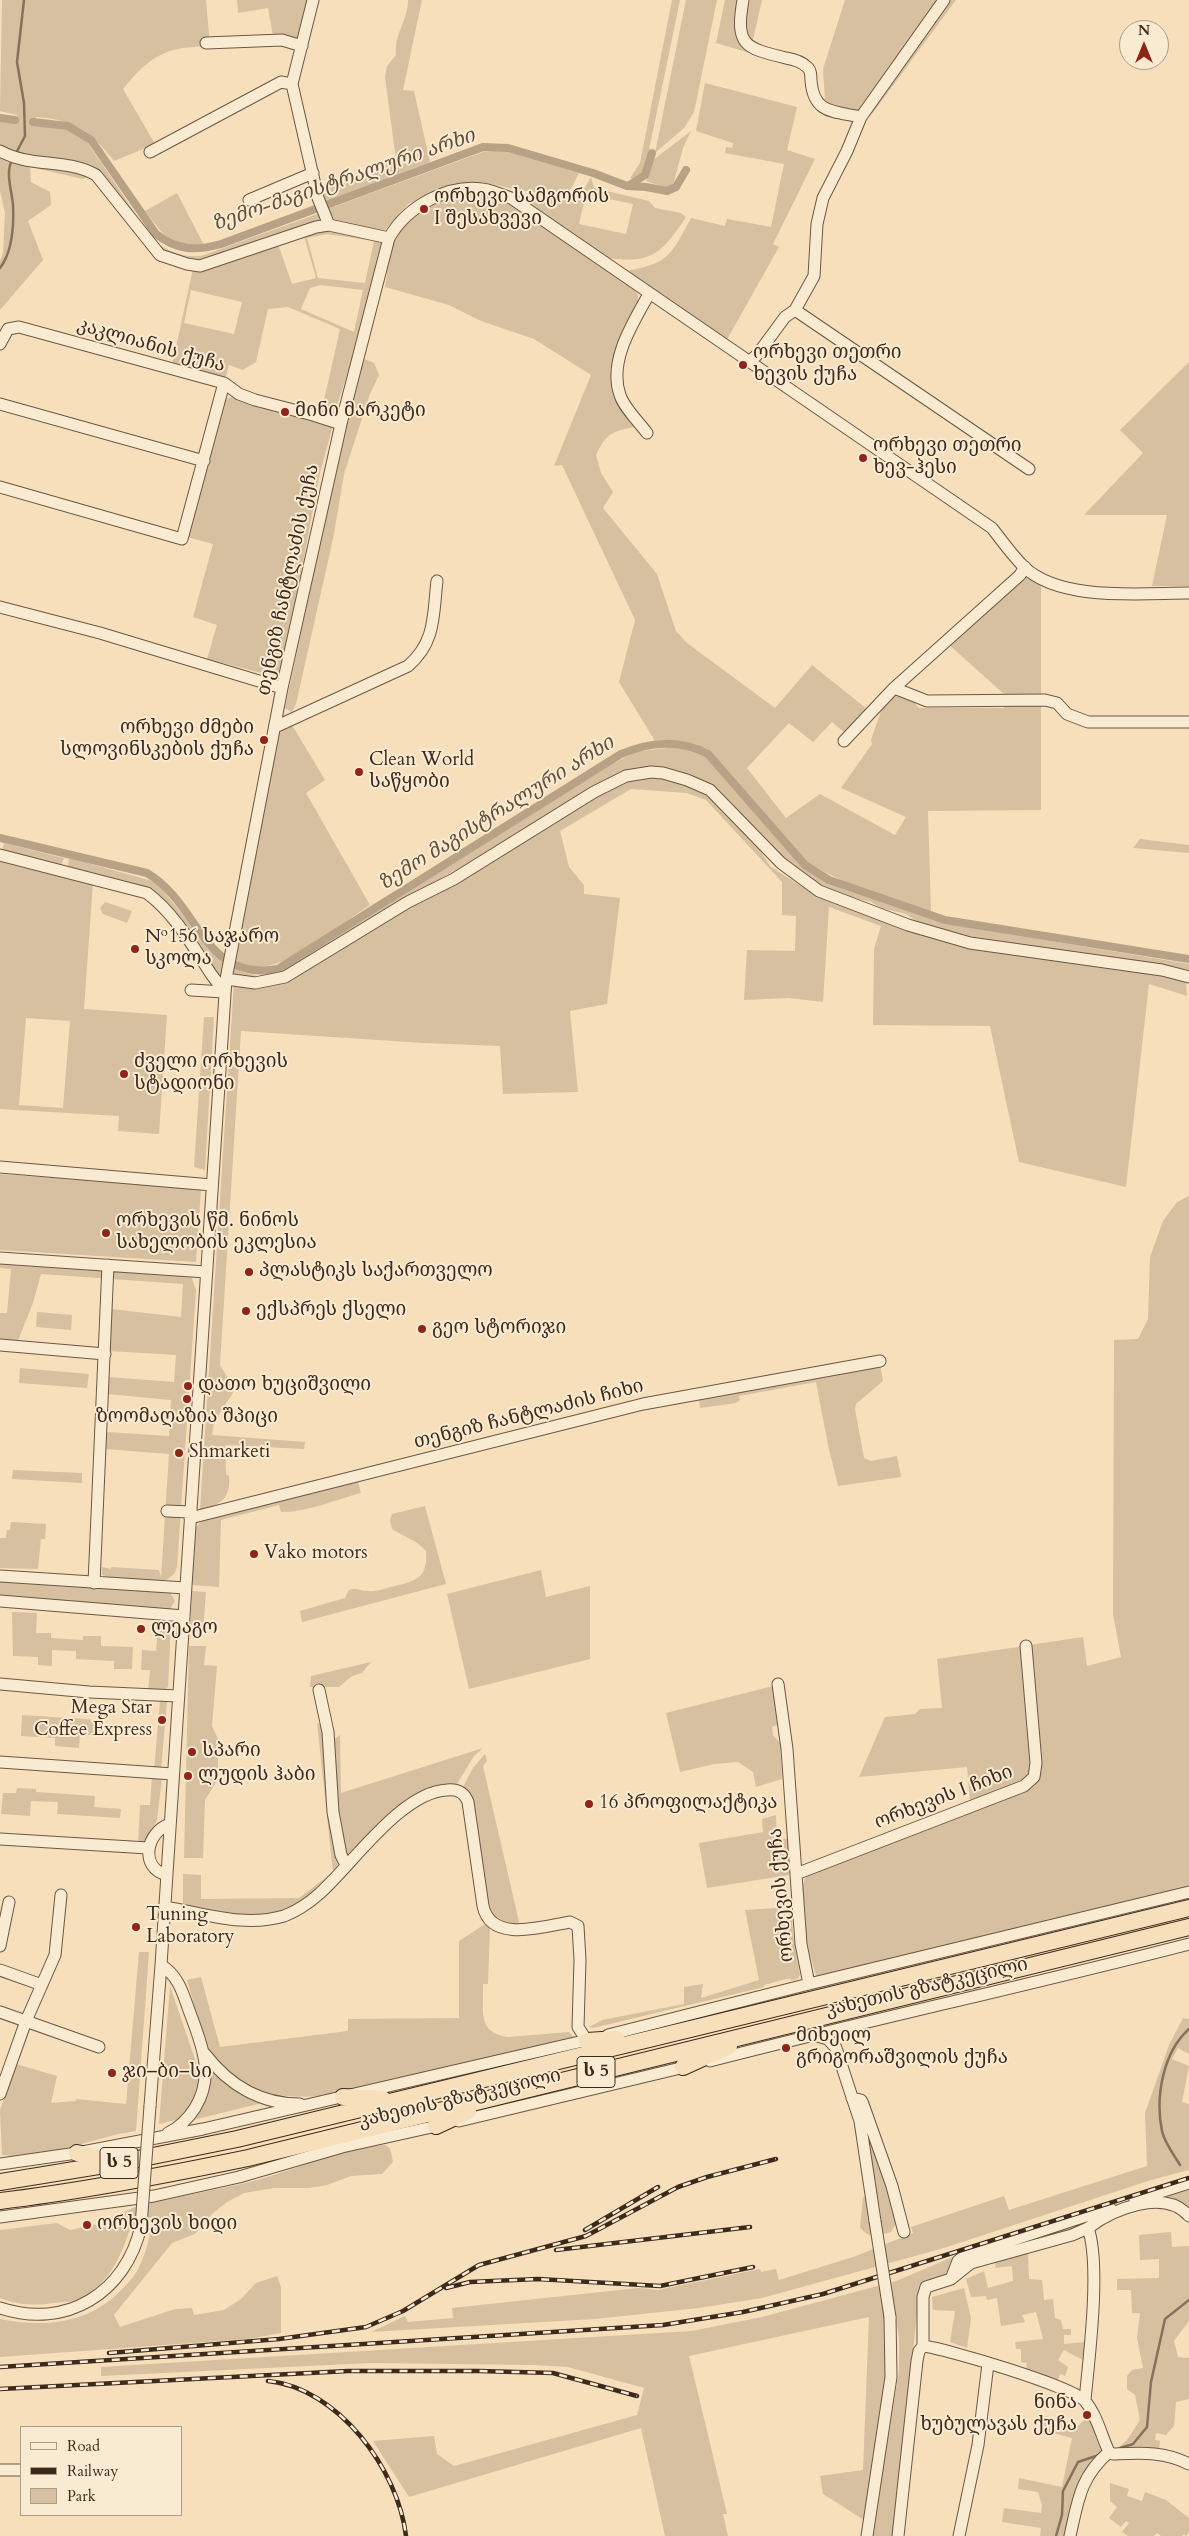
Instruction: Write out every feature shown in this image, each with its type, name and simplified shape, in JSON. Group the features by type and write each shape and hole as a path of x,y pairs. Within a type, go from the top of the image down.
{"highway":[{"name":"კახეთის გზატკეცილი","path":"0,2182 123,2162 219,2143 1189,1908"},
{"name":"კახეთის გზატკეცილი","path":"0,2201 120,2184 248,2158 764,2030 1184,1929"},
{"path":"683,2067 764,2030"},
{"path":"587,2040 660,2036"},
{"path":"436,2126 501,2096"},
{"path":"343,2097 400,2100"},
{"path":"248,2158 342,2147"},
{"path":"77,2153 123,2162"}],"street":[{"path":"313,0 292,84 318,198 329,225"},
{"path":"743,0 739,21 741,33 748,46 756,51 792,59 807,66 811,71 813,96 819,105 861,117"},
{"path":"749,362 757,355 785,316 795,310 814,276 816,224 823,198 847,151 861,117 944,0"},
{"path":"206,43 282,40 302,46"},
{"path":"150,152 281,82 292,84"},
{"path":"9,155 27,162 73,166 85,169 96,175 160,256 177,262 200,266 316,227 329,225 389,238"},
{"path":"249,200 313,174"},
{"name":"თენგიზ ჩანტლაძის ქუჩა","path":"0,2308 25,2313 52,2313 71,2310 86,2303 112,2283 127,2264 136,2247 141,2226 161,1965 225,982 282,688 341,424 389,238 398,223 410,211 436,197 467,188 488,190 510,198 992,528 1024,567 1046,581 1073,589 1105,592 1189,593"},
{"path":"647,433 620,397 616,365 649,294"},
{"path":"795,310 1029,469"},
{"name":"კაკლიანის ქუჩა","path":"0,344 8,329 19,327 224,383 239,394 255,400 314,414 341,424"},
{"path":"0,487 182,539 224,383"},
{"path":"0,404 204,461"},
{"path":"844,741 894,688 1020,575 1024,567"},
{"path":"275,726 408,666 421,655 430,636 437,581"},
{"path":"0,607 100,633 282,688"},
{"path":"894,688 927,701 1045,700 1057,703 1067,714 1088,722 1189,722"},
{"path":"0,855 147,893 160,902 178,922 218,982 255,983 285,978 408,902 454,879 594,792 626,776 651,772 663,773 687,780 710,790 781,863 802,880 819,891 881,916 943,937 979,945 1162,970 1189,977"},
{"path":"191,990 225,982"},
{"path":"0,1167 212,1185"},
{"path":"0,1258 206,1272"},
{"path":"94,1583 108,1265"},
{"path":"0,1345 105,1354"},
{"name":"თენგიზ ჩანტლაძის ჩიხი","path":"167,1510 190,1515 643,1404 880,1361"},
{"path":"0,1576 185,1588"},
{"path":"0,1602 184,1616"},
{"name":"ორხევის I ჩიხი","path":"796,1874 1024,1786 1032,1780 1036,1763 1026,1646"},
{"path":"0,1684 89,1692 178,1696"},
{"name":"ორხევის ქუჩა","path":"778,1684 787,1749 801,1944 809,1984"},
{"path":"319,1690 328,1732 333,1812 341,1855 346,1865"},
{"path":"0,1762 173,1774"},
{"path":"164,1907 238,1922 283,1916 295,1911 320,1893 382,1829 416,1801 433,1792 443,1790 462,1793 468,1802 483,1906 487,1916 497,1926 508,1930 570,1922 578,1926 580,1960 578,2026 587,2040"},
{"path":"167,1875 160,1873 153,1866 148,1848 159,1829 170,1824"},
{"path":"0,1838 148,1848"},
{"name":"კახეთის გზატკეცილი","path":"0,2164 77,2153 153,2139 318,2103 587,2040 1189,1892"},
{"path":"0,2094 26,2020 56,1947 61,1895"},
{"path":"0,1946 9,1902"},
{"name":"კახეთის გზატკეცილი","path":"0,2217 154,2196 239,2177 342,2147 683,2067 846,2026 989,1994 1189,1944"},
{"path":"153,2139 178,2128 186,2122 197,2105 206,2080 204,2052 178,1980 161,1965"},
{"path":"0,1970 42,1985"},
{"path":"0,2012 99,2047"},
{"path":"836,2048 838,2036 846,2026"},
{"path":"812,2035 828,2039 836,2048 860,2121 890,2317 891,2377 867,2536"},
{"path":"204,2052 221,2074 240,2089 255,2095 293,2104 318,2103"},
{"path":"852,2098 861,2100 863,2104 892,2186 904,2232"},
{"path":"951,2279 958,2261 964,2256 1189,2183"},
{"path":"898,2536 917,2361 919,2351 923,2346 923,2297 926,2287 951,2279 971,2263 1072,2235 1119,2211 1152,2203 1172,2204 1189,2216"},
{"path":"1088,2228 1093,2255 1085,2400 1109,2452 1113,2454 1156,2453 1175,2457 1189,2464"},
{"path":"923,2346 1043,2381 1085,2400"},
{"path":"959,2536 978,2445 988,2364"},
{"path":"1070,2536 1084,2481 1095,2464 1109,2452"},
{"path":"0,2470 20,2470"}],"green space":[{"path":"2,0 206,0 210,46 181,48 160,55 142,68 123,89 155,144 114,161 97,142 72,124 36,117 32,125 66,129 85,139 154,241 176,253 188,256 201,256 320,213 323,221 200,263 166,256 98,173 83,179 30,167 31,182 50,192 51,205 28,221 43,260 0,310 0,261 3,252 5,213 0,191 0,121 16,122 17,115 0,111"},
{"path":"237,0 311,0 300,38 273,36 268,8 238,13"},
{"path":"408,0 422,0 403,90 414,91 430,162 326,202 321,185 355,177 396,160 385,77 387,66 396,55 397,40 406,14"},
{"path":"672,0 680,0 647,160 643,174 636,179 630,178 640,163"},
{"path":"686,0 717,0 694,112 684,128 655,153"},
{"path":"725,0 762,0 750,53 716,43"},
{"path":"845,0 956,0 872,114 832,106 825,100 823,69"},
{"path":"705,83 797,107 787,150 815,159 773,244 779,247 725,343 625,271 651,265 667,256 691,218 725,226 727,219 771,227 784,164 725,153 726,147 732,148 733,143 696,131"},
{"path":"691,131 683,148 673,185 667,188 646,181 653,160"},
{"path":"501,150 579,173 571,189 564,193 522,191 492,184 467,185 441,190 408,204 385,230 337,223 328,209 483,152"},
{"path":"591,177 594,188 649,201 655,208 681,213 686,217 670,239 654,253 635,259 608,258 524,202 536,198 578,199","holes":["586,194 633,204 626,234 579,224"]},
{"path":"177,193 204,245 183,245 169,238 157,227 145,211"},
{"path":"468,194 489,194 507,200 633,288 638,295 638,303 610,370 616,401 639,426 612,433 604,441 596,455 601,473 613,492 603,508 657,574 676,631 687,643 775,708 812,665 867,709 845,733 832,722 813,742 789,723 747,768 786,818 820,794 895,835 906,817 841,788 872,744 871,740 882,708 900,688 919,708 1004,708 1004,694 948,644 1025,574 1041,583 1041,810 928,811 931,912 863,891 809,864 707,749 696,744 672,741 671,748 686,748 704,755 805,868 840,887 944,923 1189,964 1189,973 1123,958 1103,959 987,942 936,929 919,923 906,914 881,908 871,902 825,890 804,877 764,840 717,788 663,769 588,791 573,798 499,847 448,874 286,973 260,977 234,975 233,969 258,976 284,970 611,765 635,752 666,748 666,740 655,741 619,682 635,620 562,465 554,466 591,375 534,339 481,321 449,305 385,287 392,239 413,214 438,202"},
{"path":"326,230 383,240 353,356 333,418 323,414 322,409 340,329 288,307 268,309 256,362 243,370 229,365 225,379 172,365 193,269 278,244 292,284 316,278 304,236","holes":["327,234 374,241 365,283 318,278 307,238","320,285 363,290 354,332 301,309 310,288","191,290 242,302 234,334 184,323"]},
{"path":"364,359 374,363 379,375 370,394 344,474 333,539 296,704 292,712 285,708 335,472"},
{"path":"1189,362 1189,586 1152,586 1167,515 1084,515 1143,453 1120,430"},
{"path":"231,397 333,425 320,473 281,678 207,659 217,625 193,617 213,544 187,537 205,466 210,461 207,457 225,399"},
{"path":"292,725 325,780 306,793 370,905 320,940 293,956 268,966 251,966 234,962 239,945 279,733 285,727"},
{"path":"640,775 667,778 704,791 753,840 771,867 812,893 990,951 1153,972 1186,982 1187,996 1149,984 1126,1187 1019,1162 990,1026 873,1025 874,949 881,926 829,907 823,1002 789,998 744,1000 747,950 795,951 796,916 782,915 782,882 706,800 687,793 631,789 560,831 569,867 584,885 584,894 620,898 607,1004 570,1011 578,1092 503,1094 500,1046 241,1031 220,1365 232,1385 233,1393 214,1422 212,1435 305,1442 304,1449 225,1445 226,1474 229,1476 226,1496 213,1506 200,1510 234,982 265,985 385,921 623,781"},
{"path":"1140,839 1189,845 1189,853 1133,848"},
{"path":"4,843 64,858 61,866 2,852"},
{"path":"69,858 156,882 224,965 223,975 220,976 216,973 148,889 126,881 70,869 68,866"},
{"path":"0,859 93,882 84,1009 167,1015 159,1134 118,1131 119,1116 0,1109","holes":["26,1018 70,1021 63,1108 19,1105"]},
{"path":"105,902 132,911 127,923 103,914 100,908"},
{"path":"204,1017 214,1017 205,1170 194,1167"},
{"path":"0,1174 201,1189 196,1262 0,1250"},
{"path":"1189,1196 1189,1887 817,1978 804,1927 802,1899 806,1876 1034,1782 1029,1645 1083,1637 1087,1666 1121,1657 1113,1614 1114,1340 1138,1339 1148,1319 1150,1257 1163,1221 1177,1202"},
{"path":"0,1261 191,1276 196,1290 177,1567 173,1575 165,1580 144,1583 102,1575 102,1567 111,1569 111,1567 159,1570 161,1577 169,1454 105,1449 106,1432 169,1436 171,1400 107,1394 108,1377 174,1382 176,1355 109,1351 111,1309 181,1317 183,1284 41,1274 33,1303 17,1343 0,1342 0,1313 7,1313 11,1269 0,1268"},
{"path":"37,1312 72,1315 71,1330 36,1327"},
{"path":"880,1364 883,1381 856,1404 855,1409 864,1458 871,1461 897,1456 901,1477 838,1486 816,1382 739,1396 740,1400 736,1403 700,1408 699,1400"},
{"path":"20,1368 89,1374 87,1388 19,1383"},
{"path":"13,1470 82,1473 82,1483 12,1479"},
{"path":"358,1481 361,1493 321,1505 302,1510 281,1512 279,1505 221,1520 219,1587 192,1585 196,1527 203,1520"},
{"path":"425,1506 446,1584 302,1622 300,1611 345,1598 349,1590 378,1590 415,1580 420,1576 425,1567 426,1551 414,1541 392,1529 390,1520 392,1514"},
{"path":"11,1522 46,1524 45,1539 41,1539 38,1569 0,1568 0,1538 6,1538"},
{"path":"541,1570 546,1597 590,1586 590,1659 469,1689 447,1594"},
{"path":"0,1579 170,1592 175,1601 170,1609 0,1597"},
{"path":"192,1591 206,1592 203,1632 190,1631"},
{"path":"12,1612 37,1613 36,1633 51,1633 51,1638 83,1640 83,1636 101,1636 101,1646 133,1647 132,1669 114,1669 114,1661 76,1659 76,1651 52,1650 52,1666 38,1665 38,1657 13,1656"},
{"path":"159,1618 171,1621 168,1687 162,1692 148,1692 150,1670 141,1670 142,1650 156,1651"},
{"path":"189,1646 206,1646 204,1665 217,1666 212,1726 218,1739 218,1779 205,1800 203,1858 184,1858"},
{"path":"1024,1646 1031,1773 1026,1778 970,1802 967,1767 859,1777 885,1717 915,1714 920,1709 942,1708 937,1659"},
{"path":"371,1662 362,1673 352,1676 339,1687 310,1687 311,1676"},
{"path":"773,1686 777,1725 772,1727 773,1735 780,1743 782,1779 756,1787 753,1772 738,1762 714,1764 680,1772 666,1713"},
{"path":"160,1701 167,1701 161,1770 154,1770"},
{"path":"22,1715 100,1720 99,1736 80,1734 79,1748 55,1746 55,1738 21,1736"},
{"path":"317,1723 322,1725 336,1840 338,1865 332,1877 298,1906 266,1915 246,1917 183,1905 183,1874 201,1875 201,1899 299,1898 333,1872"},
{"path":"340,1735 341,1793 483,1748 474,1756 457,1784 433,1789 349,1856 347,1855 338,1822 333,1740"},
{"path":"485,1754 487,1761 483,1766 520,1926 504,1924 489,1912 463,1787 473,1768"},
{"path":"152,1776 162,1778 157,1820 146,1843 138,1843 140,1805 150,1805"},
{"path":"17,1788 36,1789 36,1792 95,1796 94,1807 121,1809 120,1818 57,1814 58,1802 31,1801 30,1816 1,1814 3,1793 16,1793"},
{"path":"776,1815 777,1838 788,1839 789,1875 707,1888 699,1843 763,1832 762,1819"},
{"path":"791,1907 793,1935 800,1975 798,1979 791,1980 790,1978 764,1985 764,1987 593,2028 589,2027 602,2020 684,2004 684,1987 703,1984 701,1998 759,1980 745,1910"},
{"path":"485,1924 490,1925 488,1984 483,1984 483,2011 486,2025 498,2035 508,2037 569,2032 574,2037 571,2040 329,2095 296,2097 264,2092 235,2080 223,2070 209,2051 187,1980 201,1977 220,2047 348,2031 348,2019 459,2018 459,1941"},
{"path":"139,1952 149,1952 136,2131 53,2152 19,2156 2,2155 0,2110 16,2064 57,2076 51,2103 76,2101 76,2099 126,2104"},
{"path":"170,1986 201,2077 192,2103 183,2116 179,2119 159,2124"},
{"path":"1183,2018 1189,2019 1189,2054 1178,2048 1172,2059 1189,2066 1182,2102 1189,2104 1189,2170 1151,2180 944,2248 762,2298 699,2308 595,2319 371,2332 405,2316 408,2322 453,2318 452,2308 638,2288 658,2290 760,2269 761,2272 776,2269 779,2280 856,2256 913,2233 911,2227 1004,2196 1009,2210 1147,2166 1145,2113 1169,2045"},
{"path":"210,2066 228,2085 266,2102 193,2120 208,2093"},
{"path":"863,2108 897,2222 891,2232 874,2236 863,2231 860,2227 863,2197 866,2196 871,2223 882,2222"},
{"path":"385,2145 390,2148 393,2162 382,2174 351,2176 327,2185 309,2188 274,2188 244,2193 227,2202 212,2214 195,2234 172,2243 114,2315 120,2327 175,2309 192,2308 194,2315 224,2310 241,2299 256,2283 277,2276 281,2287 281,2333 248,2339 0,2357 0,2319 17,2322 50,2323 81,2316 110,2300 134,2276 145,2251 152,2223 131,2225 118,2259 97,2288 73,2301 40,2304 19,2303 0,2298 0,2230 57,2223 70,2230 113,2221 122,2213 135,2207 257,2180 343,2152"},
{"path":"1189,2186 1189,2208 1177,2200 1175,2203 1168,2200 959,2264"},
{"path":"1171,2232 1172,2247 1189,2246 1189,2321 1174,2341 1178,2357 1189,2358 1189,2399 1176,2402 1174,2426 1166,2435 1156,2433 1155,2440 1160,2441 1159,2449 1146,2451 1117,2449 1127,2440 1140,2420 1135,2395 1127,2389 1127,2376 1132,2370 1143,2368 1137,2338 1140,2313 1132,2313 1131,2290 1117,2290 1117,2279 1159,2278 1159,2259 1140,2260 1139,2235"},
{"path":"1028,2252 1029,2279 1042,2280 1044,2300 1053,2299 1055,2318 1061,2320 1063,2329 1071,2329 1071,2335 1064,2335 1064,2344 1085,2342 1083,2360 1064,2350 1058,2360 1068,2367 1065,2376 1060,2374 1057,2383 1026,2370 1027,2363 1021,2362 1021,2349 1016,2349 1015,2342 1043,2339 1036,2312 1022,2315 1025,2322 1001,2326 997,2298 987,2300 986,2296 971,2297 966,2279 984,2271 988,2288 1013,2281 1012,2266 996,2268 994,2261"},
{"path":"960,2254 947,2275 919,2294 894,2536 872,2536 899,2371 899,2338 895,2313 864,2520 823,2494 820,2476 863,2470 869,2317 689,2356 727,2514 723,2514 728,2536 665,2536 641,2428 409,2497 373,2441 434,2436 437,2454 454,2466 637,2415 644,2388 568,2367 371,2363 101,2376 101,2367 691,2331 762,2317 896,2281"},
{"path":"964,2288 971,2318 967,2348 950,2342 955,2311 933,2310 932,2297"},
{"path":"1089,2415 1102,2452 1066,2536 1040,2536 1041,2528 1002,2522 1004,2508 1041,2513 1042,2505 1038,2492 1018,2489 1019,2478 1062,2487 1072,2438 1042,2430 1045,2416 1078,2426"},
{"path":"1110,2483 1129,2489 1127,2496 1142,2501 1145,2492 1166,2500 1189,2518 1189,2532 1186,2536 1184,2534 1182,2536 1161,2536 1157,2533 1154,2536 1128,2536 1122,2532 1129,2523 1126,2521 1121,2527 1109,2518 1117,2507 1110,2501"}],"waterway":[{"path":"16,153 25,136 24,103 17,62 24,0"},
{"name":"ზემო-მაგისტრალური არხი","path":"0,118 15,120"},
{"name":"ზემო-მაგისტრალური არხი","path":"33,122 68,126 91,140 156,234 172,244 187,248 203,248 221,244 483,147 508,148 593,173 627,186 667,191 676,187 686,170"},
{"name":"ზემო-მაგისტრალური არხი","path":"628,186 645,175 652,153"},
{"path":"0,268 10,247 12,230 13,205 9,176 12,160"},
{"name":"ზემო მაგისტრალური არხი","path":"0,838 147,873 165,887 180,903 204,938 217,953 233,964 253,970 278,969 621,754 643,747 676,744 698,749 708,754 805,865 829,880 945,920 1189,959"},
{"path":"1180,2165 1163,2135 1160,2104 1163,2076 1167,2062 1180,2039 1189,2029"},
{"path":"1120,2448 1133,2444 1147,2427 1151,2382 1165,2319 1189,2300"},
{"path":"1056,2536 1062,2515 1063,2491 1078,2462 1099,2455"}],"railway":[{"path":"109,2353 279,2339 366,2327 403,2311 479,2265 586,2236 678,2187 707,2177 776,2159"},
{"path":"0,2367 663,2325 743,2312 823,2294 1189,2178"},
{"path":"585,2230 658,2187"},
{"path":"556,2250 750,2227"},
{"path":"446,2288 470,2282 538,2279 660,2286 753,2267"},
{"path":"0,2389 348,2371 479,2371 553,2373 637,2396"},
{"path":"268,2381 294,2387 318,2399 340,2415 360,2436 377,2459 391,2484 401,2510 406,2536"}],"place":[{"name":"ორხევი სამგორის I შესახვევი","path":"424,209"},
{"name":"ორხევი თეთრი ხევის ქუჩა","path":"743,365"},
{"name":"მინი მარკეტი","path":"285,412"},
{"name":"ორხევი თეთრი ხევ-ჰესი","path":"863,458"},
{"name":"ორხევი ძმები სლოვინსკების ქუჩა","path":"264,740"},
{"name":"Clean World საწყობი","path":"359,772"},
{"name":"№156 საჯარო სკოლა","path":"135,949"},
{"name":"ძველი ორხევის სტადიონი","path":"124,1074"},
{"name":"ორხევის წმ. ნინოს სახელობის ეკლესია","path":"106,1233"},
{"name":"პლასტიკს საქართველო","path":"249,1272"},
{"name":"ექსპრეს ქსელი","path":"246,1311"},
{"name":"გეო სტორიჯი","path":"422,1329"},
{"name":"დათო ხუციშვილი","path":"188,1386"},
{"name":"ზოომაღაზია შპიცი","path":"187,1399"},
{"name":"Shmarketi","path":"179,1453"},
{"name":"Vako motors","path":"254,1554"},
{"name":"ლეაგო","path":"141,1629"},
{"name":"Mega Star Coffee Express","path":"162,1720"},
{"name":"სპარი","path":"192,1752"},
{"name":"ლუდის ჰაბი","path":"188,1776"},
{"name":"16 პროფილაქტიკა","path":"589,1804"},
{"name":"Tuning Laboratory","path":"136,1927"},
{"name":"მიხეილ გრიგორაშვილის ქუჩა","path":"786,2048"},
{"name":"ჯი–ბი–სი","path":"112,2073"},
{"name":"ორხევის ხიდი","path":"87,2225"},
{"name":"ნინა ხუბულავას ქუჩა","path":"1087,2415"}]}
